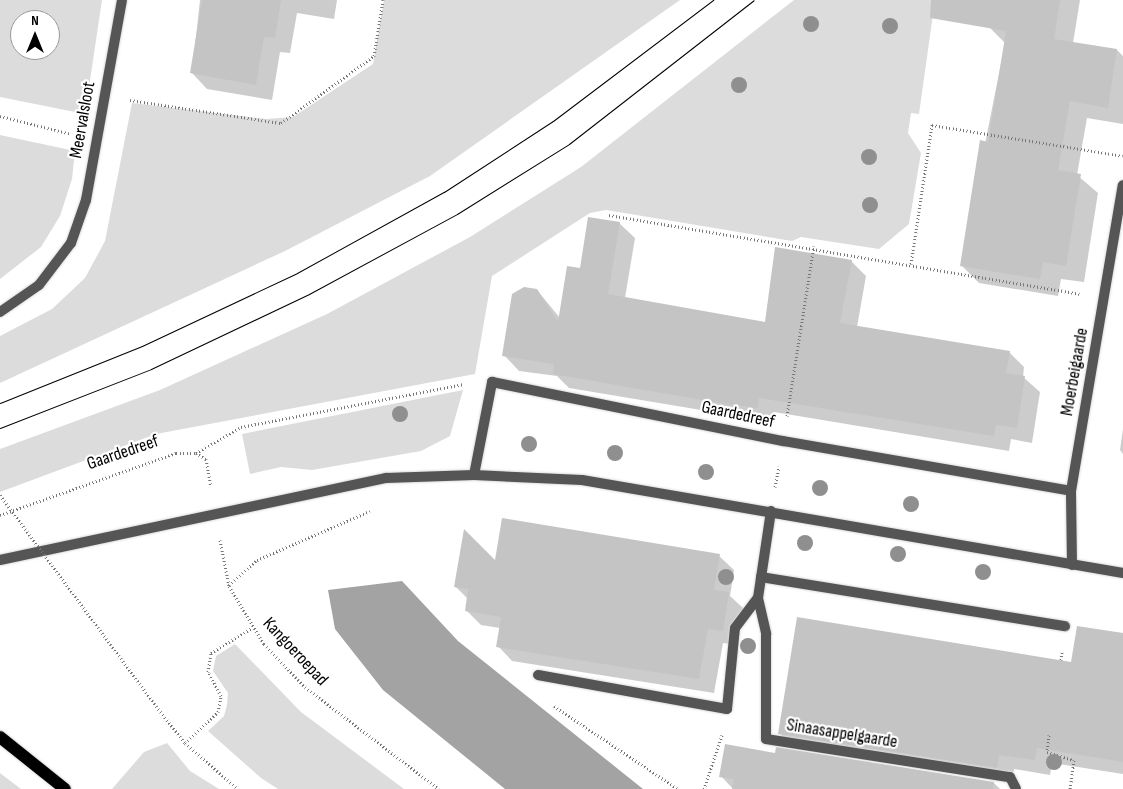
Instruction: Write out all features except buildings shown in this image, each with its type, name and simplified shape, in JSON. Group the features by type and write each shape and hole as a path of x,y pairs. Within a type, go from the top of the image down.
{"main road":[{"path":"4,740 66,789"}],"street":[{"name":"Meervalsloot","path":"0,312 39,285 71,243 86,200 103,96 122,0"},
{"name":"Moerbeigaarde","path":"1072,564 1071,491 1123,185"},
{"name":"Gaardedreef","path":"492,382 783,441 1071,491"},
{"path":"474,475 492,382"},
{"path":"0,560 215,512 386,478 474,475 582,480 1123,573"},
{"name":"Sinaasappelgaarde","path":"771,511 758,598 766,634 766,739 1010,777 1016,789"},
{"path":"761,577 1065,626"},
{"name":"Sinaasappelgaarde","path":"727,709 735,628 758,598"},
{"path":"538,675 727,709"}],"path":[{"path":"103,96 282,123 374,56 383,0"},
{"path":"0,116 96,140"},
{"path":"911,264 932,125 1123,156"},
{"path":"609,215 814,246 1104,298"},
{"path":"771,511 814,246"},
{"path":"215,512 206,460 196,453 240,427 470,382 492,382"},
{"name":"Gaardedreef","path":"0,514 176,453 196,453"},
{"path":"0,495 185,744 238,789"},
{"path":"229,586 257,560 380,506"},
{"name":"Kangoeroepad","path":"215,512 229,586 252,628 305,687 438,789"},
{"path":"185,744 218,712 221,696 208,672 211,653 252,628"},
{"path":"553,706 678,789"},
{"path":"704,789 727,709"},
{"path":"1049,735 1047,752 1074,760 1070,789"}],"shaded area":[{"path":"0,0 102,0 85,114 0,97"},
{"path":"384,0 680,0 430,176 285,251 0,383 0,336 52,309 85,278 105,241 132,103 266,119 293,117 373,64"},
{"path":"794,0 935,0 919,114 911,113 908,133 921,153 909,224 879,249 801,237 792,241 606,210 590,213 492,276 475,374 156,434 0,492 0,449 160,390 327,314 470,237 581,167"},
{"path":"0,135 75,151 72,179 60,216 41,247 0,279"},
{"path":"463,390 450,436 421,451 312,470 281,467 250,474 242,434"},
{"path":"402,581 458,641 643,789 505,789 383,690 335,629 328,590"},
{"path":"235,644 301,712 404,789 278,789 261,778 208,731 224,716 227,705 228,693 213,671 216,656"},
{"path":"167,743 190,771 219,789 112,789 144,752"},
{"path":"0,773 21,789 0,789"}],"tram line":[{"path":"0,403 142,346 297,273 444,192 553,121 713,0"},
{"path":"0,428 151,369 309,294 457,214 569,144 754,0"}]}
